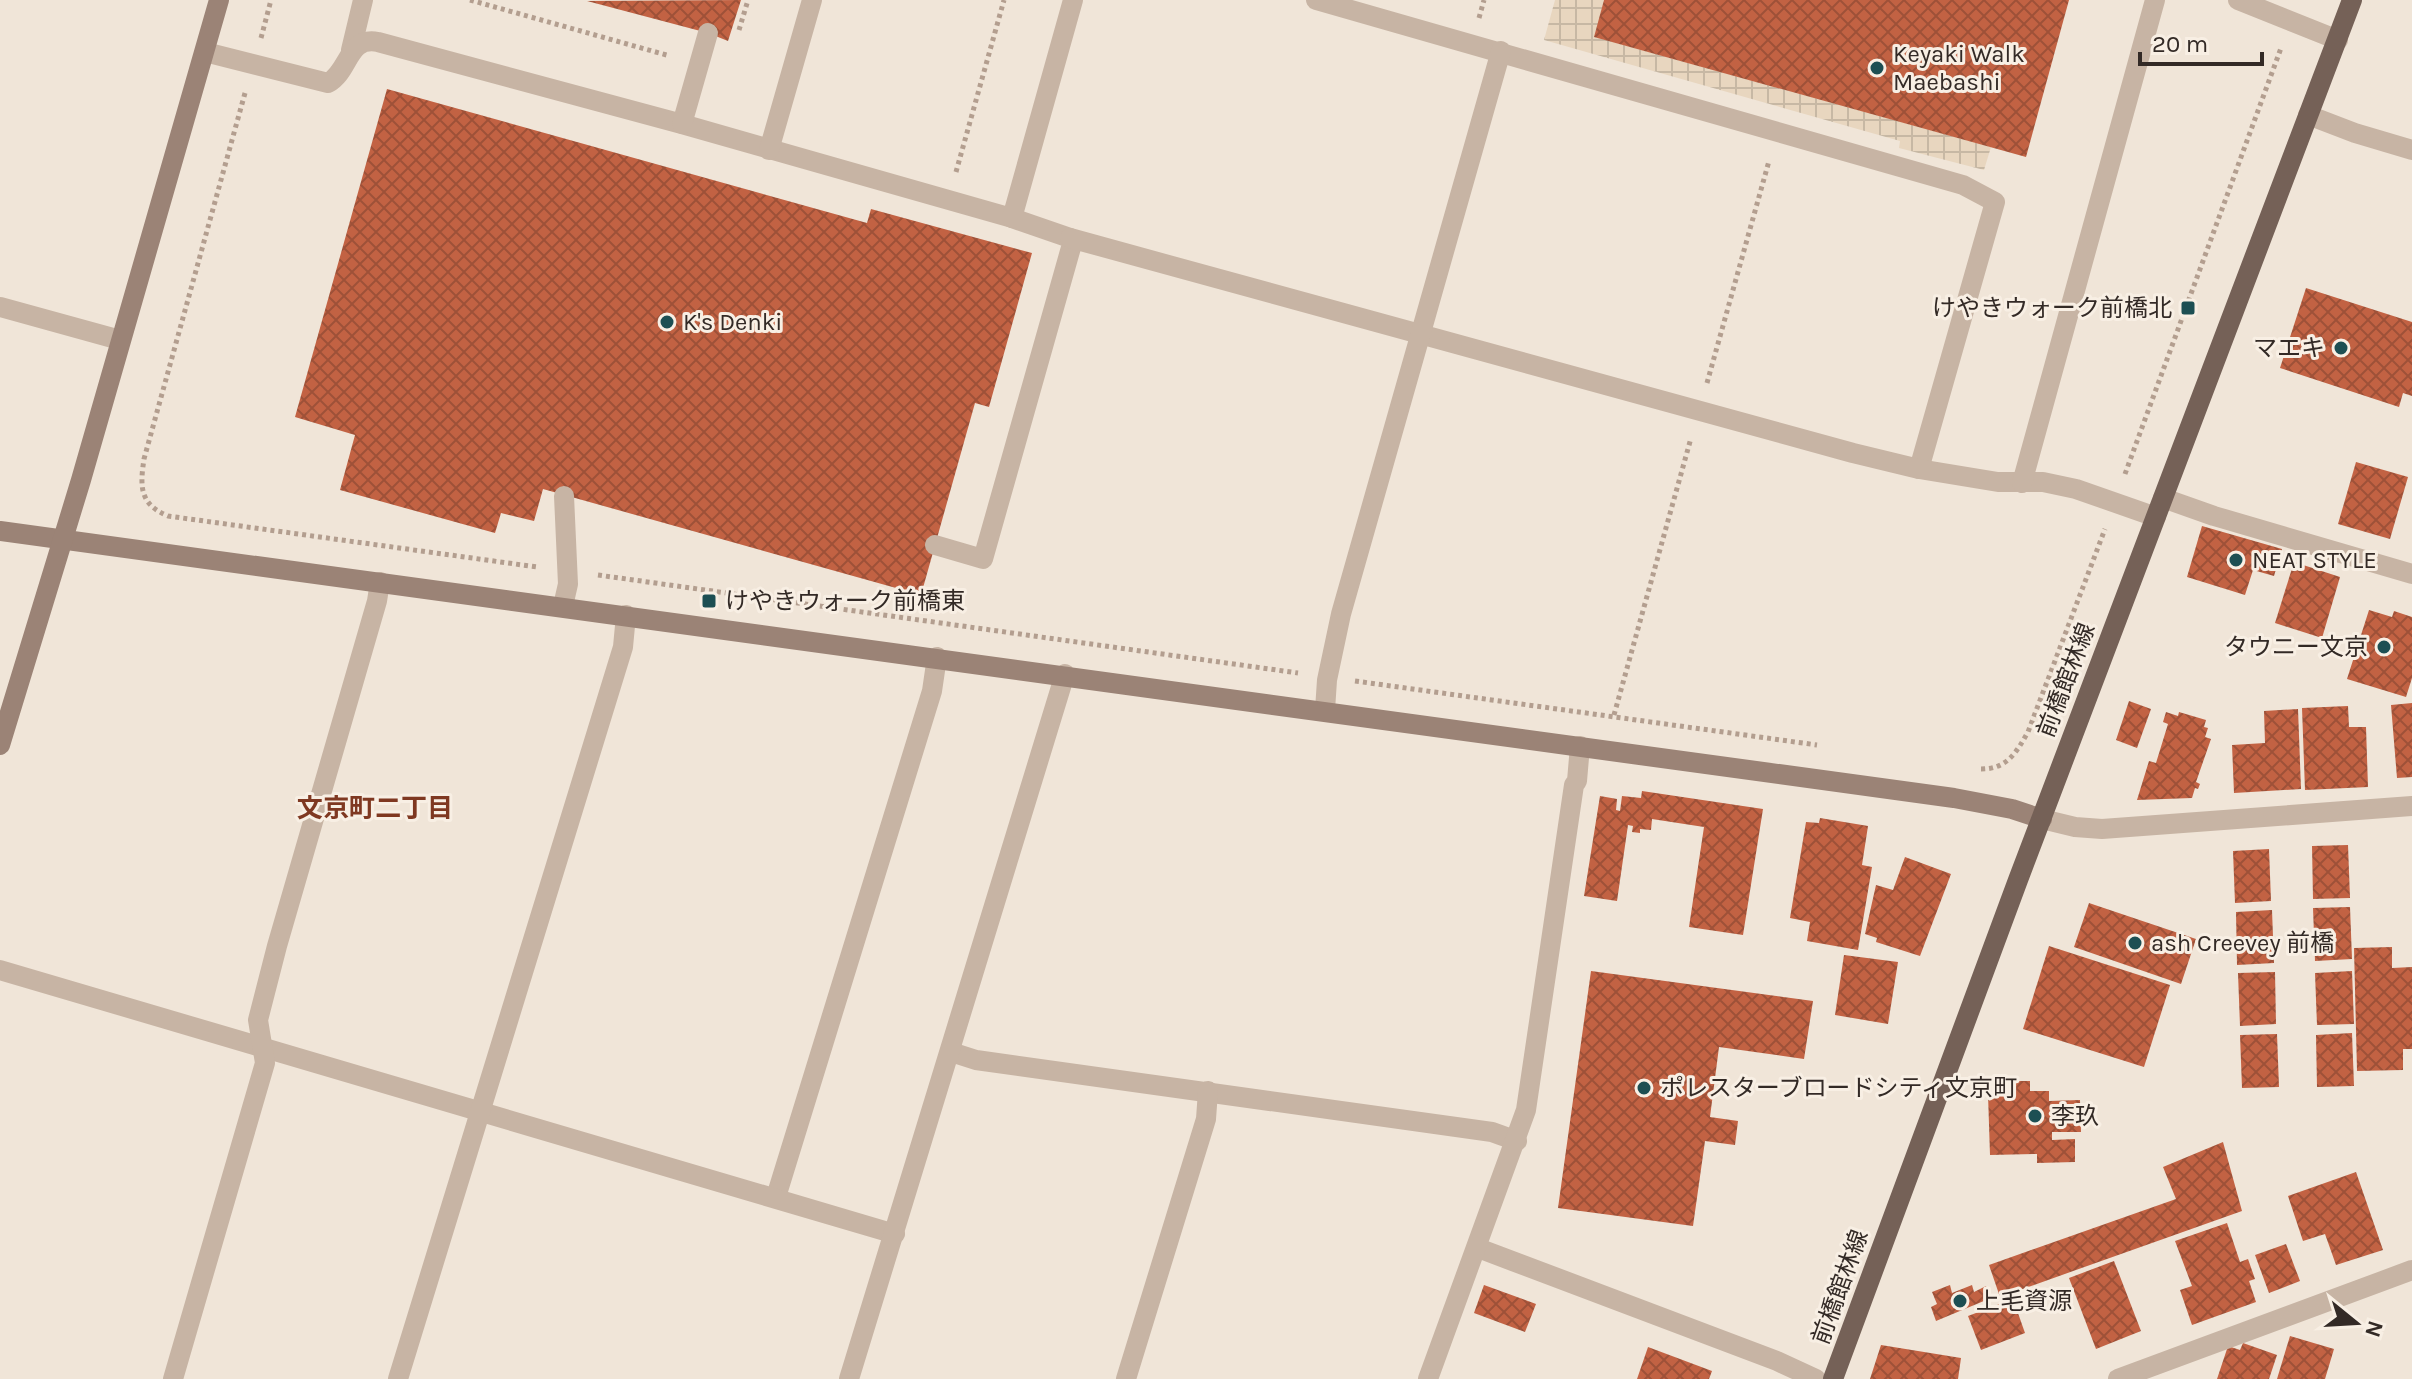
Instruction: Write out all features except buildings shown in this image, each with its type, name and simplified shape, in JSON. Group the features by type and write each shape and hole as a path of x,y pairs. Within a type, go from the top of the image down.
{"main road":[{"name":"前橋館林線","path":"1833,1379 2352,0"}],"street":[{"path":"0,745 219,0"},
{"path":"205,52 328,83 337,78 351,50 363,0"},
{"path":"769,150 812,0"},
{"path":"1012,218 1073,0"},
{"path":"1316,0 1963,185 1995,202 1919,469"},
{"path":"2022,483 2155,0"},
{"path":"2238,0 2338,40"},
{"path":"682,124 708,33"},
{"path":"351,50 368,41 378,42 682,124 1012,218 1070,238 1853,453 1919,469 1998,482 2043,482 2115,502 2229,521 2412,574"},
{"path":"1325,710 1327,680 1341,614 1501,51"},
{"path":"2308,115 2412,150"},
{"path":"935,545 983,559 1072,244 1070,238"},
{"path":"0,307 120,340"},
{"path":"563,606 568,571 564,496"},
{"path":"0,531 1065,674 1954,798 2012,809 2075,827 2102,829 2412,806"},
{"path":"173,1379 265,1063 258,1020 380,582"},
{"path":"398,1379 623,647 626,615"},
{"path":"776,1197 932,691 937,657"},
{"path":"849,1379 1065,674"},
{"path":"1428,1379 1517,1141 1529,1095 1580,746"},
{"path":"0,970 895,1234"},
{"path":"951,1052 976,1060 1492,1132 1517,1141"},
{"path":"1126,1379 1206,1119 1208,1091"},
{"path":"1478,1248 1777,1361 1816,1379"},
{"path":"2118,1379 2412,1270"}],"path":[{"path":"271,0 144,459 139,485 158,512 168,516 1312,675"},
{"path":"470,0 700,65"},
{"path":"735,43 748,0"},
{"path":"948,200 1004,0"},
{"path":"1969,767 1999,767 2014,757 2028,732 2291,21"},
{"path":"260,39 275,44"},
{"path":"1344,679 1830,747"}],"shaded area":[{"path":"1555,0 1604,0 1595,37 1991,147 1984,170 1899,148 1900,141 1544,40"}],"place":[{"name":"Keyaki Walk Maebashi","path":"1877,68"},
{"name":"けやきウォーク前橋北","path":"2188,308"},
{"name":"K's Denki","path":"667,322"},
{"name":"マエキ","path":"2341,348"},
{"name":"NEAT STYLE","path":"2236,560"},
{"name":"けやきウォーク前橋東","path":"709,601"},
{"name":"タウニー文京","path":"2384,647"},
{"name":"ash Creevey 前橋","path":"2135,943"},
{"name":"ポレスターブロードシティ文京町","path":"1644,1088"},
{"name":"李玖","path":"2035,1116"},
{"name":"上毛資源","path":"1960,1301"}],"district":[{"name":"文京町二丁目","path":"375,808"}]}
